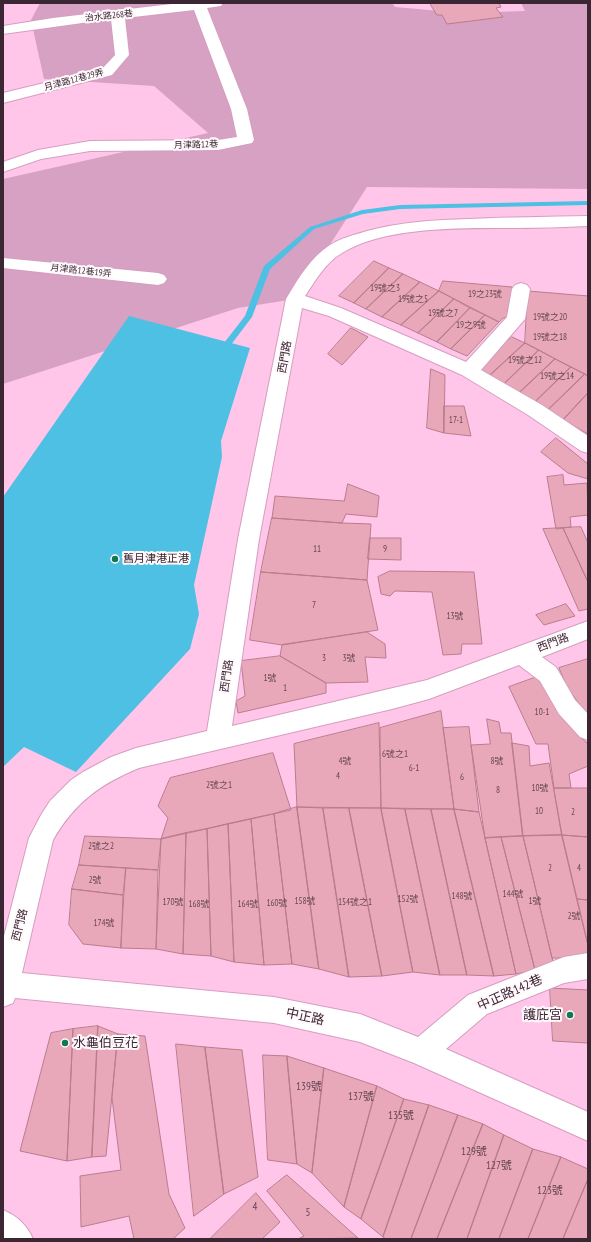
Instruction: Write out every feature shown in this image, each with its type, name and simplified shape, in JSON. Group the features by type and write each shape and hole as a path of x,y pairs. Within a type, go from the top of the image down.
{"street":[{"name":"治水路268巷","path":"3,30 198,4 216,3"},
{"name":"月津路12巷","path":"3,167 38,155 90,146 218,146 246,140 239,109 198,4"},
{"name":"月津路12巷29弄","path":"3,98 107,72 118,62 122,55 118,15"},
{"path":"588,221 422,227 362,237 342,246 321,260 295,298 335,312 469,371 535,410 588,446"},
{"name":"月津路12巷19弄","path":"3,264 158,279"},
{"path":"469,371 516,319 521,289"},
{"name":"西門路","path":"218,740 250,533 285,363 295,298"},
{"name":"西門路","path":"4,987 41,838 50,821 60,807 93,777 112,767 136,758 218,740 429,689 588,630"},
{"path":"523,654 548,674 567,707 588,730"},
{"name":"中正路142巷","path":"422,1052 478,1004 564,970 588,966"},
{"name":"中正路","path":"4,987 274,1010 360,1028 422,1052 588,1127"},
{"path":"3,1224 18,1239"}],"shaded area":[{"path":"40,3 392,3 395,7 463,13 525,11 521,3 588,3 588,189 367,187 295,299 238,308 3,384 3,179 208,133 154,86 44,79 31,20"}],"water":[{"path":"129,316 250,348 221,441 222,457 194,585 199,614 190,649 76,772 24,747 3,767 3,497"}],"building":[{"path":"430,3 499,3 501,7 496,8 503,17 447,24 442,15 437,15"},
{"path":"374,261 389,268 354,303 339,296"},
{"path":"389,268 403,274 366,309 354,303"},
{"path":"403,274 420,282 382,317 366,309"},
{"path":"443,281 512,287 511,308 507,310 509,317 503,318 499,322 439,291"},
{"path":"420,282 439,291 401,325 382,317"},
{"path":"439,291 454,299 418,333 401,325"},
{"path":"528,291 588,296 588,376 525,343"},
{"path":"454,299 470,308 437,342 418,333"},
{"path":"470,308 485,315 451,349 437,342"},
{"path":"485,315 499,322 467,356 451,349"},
{"path":"351,328 368,337 342,365 328,354"},
{"path":"512,337 525,343 486,379 473,372"},
{"path":"525,343 539,350 501,387 486,379"},
{"path":"539,350 555,359 517,395 501,387"},
{"path":"555,359 571,367 533,404 517,395"},
{"path":"571,367 585,374 547,411 533,404"},
{"path":"431,369 445,375 444,433 427,428"},
{"path":"585,374 588,376 588,393 563,420 547,411"},
{"path":"588,393 588,434 563,420"},
{"path":"444,406 464,406 471,436 444,433"},
{"path":"556,438 588,464 588,479 568,473 541,452"},
{"path":"563,475 564,485 587,483 588,515 570,517 571,527 556,529 547,477"},
{"path":"348,484 379,496 377,517 346,514 342,523 272,518 275,496 344,501"},
{"path":"272,518 371,524 367,580 261,572"},
{"path":"581,527 588,543 588,582 563,528"},
{"path":"563,528 588,582 588,609 579,611 543,529"},
{"path":"370,538 401,538 401,560 368,559"},
{"path":"390,571 474,572 482,644 462,644 461,654 443,655 432,592 395,591 390,596 381,594 378,577"},
{"path":"261,572 367,580 378,630 282,645 250,640"},
{"path":"566,604 575,616 544,625 536,615"},
{"path":"367,632 385,644 386,658 365,657 368,682 326,683 280,656 282,645"},
{"path":"280,656 326,683 326,693 238,713 236,701 245,696 241,661"},
{"path":"588,659 588,717 566,685 559,668"},
{"path":"537,677 580,737 588,744 588,766 569,774 571,788 554,788 548,744 536,744 509,687"},
{"path":"441,711 454,809 381,808 380,728"},
{"path":"487,719 499,722 501,733 511,733 523,836 485,838 471,745 490,744"},
{"path":"379,723 381,808 297,807 294,744"},
{"path":"469,727 479,812 454,809 443,728"},
{"path":"512,743 529,746 530,766 549,763 562,835 523,836"},
{"path":"273,753 291,810 161,839 168,818 158,806 170,778"},
{"path":"554,788 588,788 588,837 562,835"},
{"path":"297,807 319,969 292,964 274,814"},
{"path":"297,807 323,808 349,977 319,969"},
{"path":"323,808 349,808 382,976 349,977"},
{"path":"349,808 381,808 413,972 382,976"},
{"path":"381,808 405,809 440,975 413,972"},
{"path":"405,809 431,809 467,975 440,975"},
{"path":"431,809 454,809 494,976 467,975"},
{"path":"454,809 479,812 516,974 494,976"},
{"path":"274,814 292,964 264,965 251,819"},
{"path":"251,819 264,965 234,962 228,824"},
{"path":"228,824 234,962 211,956 207,829"},
{"path":"207,829 211,956 183,954 186,833"},
{"path":"186,833 183,954 156,949 161,839"},
{"path":"562,835 588,945 588,958 552,958 523,836"},
{"path":"562,835 588,837 588,900 577,899"},
{"path":"85,836 161,839 158,870 79,865"},
{"path":"523,836 554,966 535,970 501,837"},
{"path":"501,837 535,970 516,974 485,838"},
{"path":"79,865 126,868 123,895 72,889"},
{"path":"126,868 158,870 156,949 121,948"},
{"path":"72,889 123,895 121,948 83,944 69,925"},
{"path":"577,899 588,900 588,945"},
{"name":"護庇宮","path":"550,988 588,990 588,1043 553,1041"},
{"path":"98,1026 92,1157 67,1161 73,1029"},
{"path":"98,1026 118,1034 106,1156 92,1157"},
{"path":"73,1029 67,1161 20,1151 51,1033"},
{"path":"118,1034 145,1036 169,1194 185,1228 173,1239 134,1239 129,1216 81,1227 80,1176 121,1170 112,1098"},
{"path":"176,1044 205,1047 224,1194 194,1216"},
{"path":"205,1047 242,1050 258,1177 224,1194"},
{"path":"263,1055 287,1056 297,1164 268,1160"},
{"path":"287,1056 324,1068 312,1173 297,1164"},
{"path":"324,1068 377,1086 344,1207 312,1173"},
{"path":"377,1086 404,1099 361,1219 344,1207"},
{"path":"404,1099 429,1105 383,1237 361,1219"},
{"path":"429,1105 458,1115 411,1239 386,1239 383,1237"},
{"path":"458,1115 483,1124 437,1239 411,1239"},
{"path":"483,1124 504,1135 467,1239 437,1239"},
{"path":"504,1135 533,1149 499,1239 467,1239"},
{"path":"533,1149 561,1157 528,1239 499,1239"},
{"path":"561,1157 588,1169 588,1179 563,1239 528,1239"},
{"path":"287,1175 358,1238 298,1239 304,1236 267,1191"},
{"path":"588,1179 588,1239 563,1239"},
{"path":"256,1193 280,1222 262,1239 210,1239"}],"waterway":[{"path":"221,352 248,317 267,268 312,228 362,212 400,207 588,203"}],"place":[{"name":"舊月津港正港","path":"115,559"},
{"name":"護庇宮","path":"570,1015"},
{"name":"水龜伯豆花","path":"65,1043"}]}
